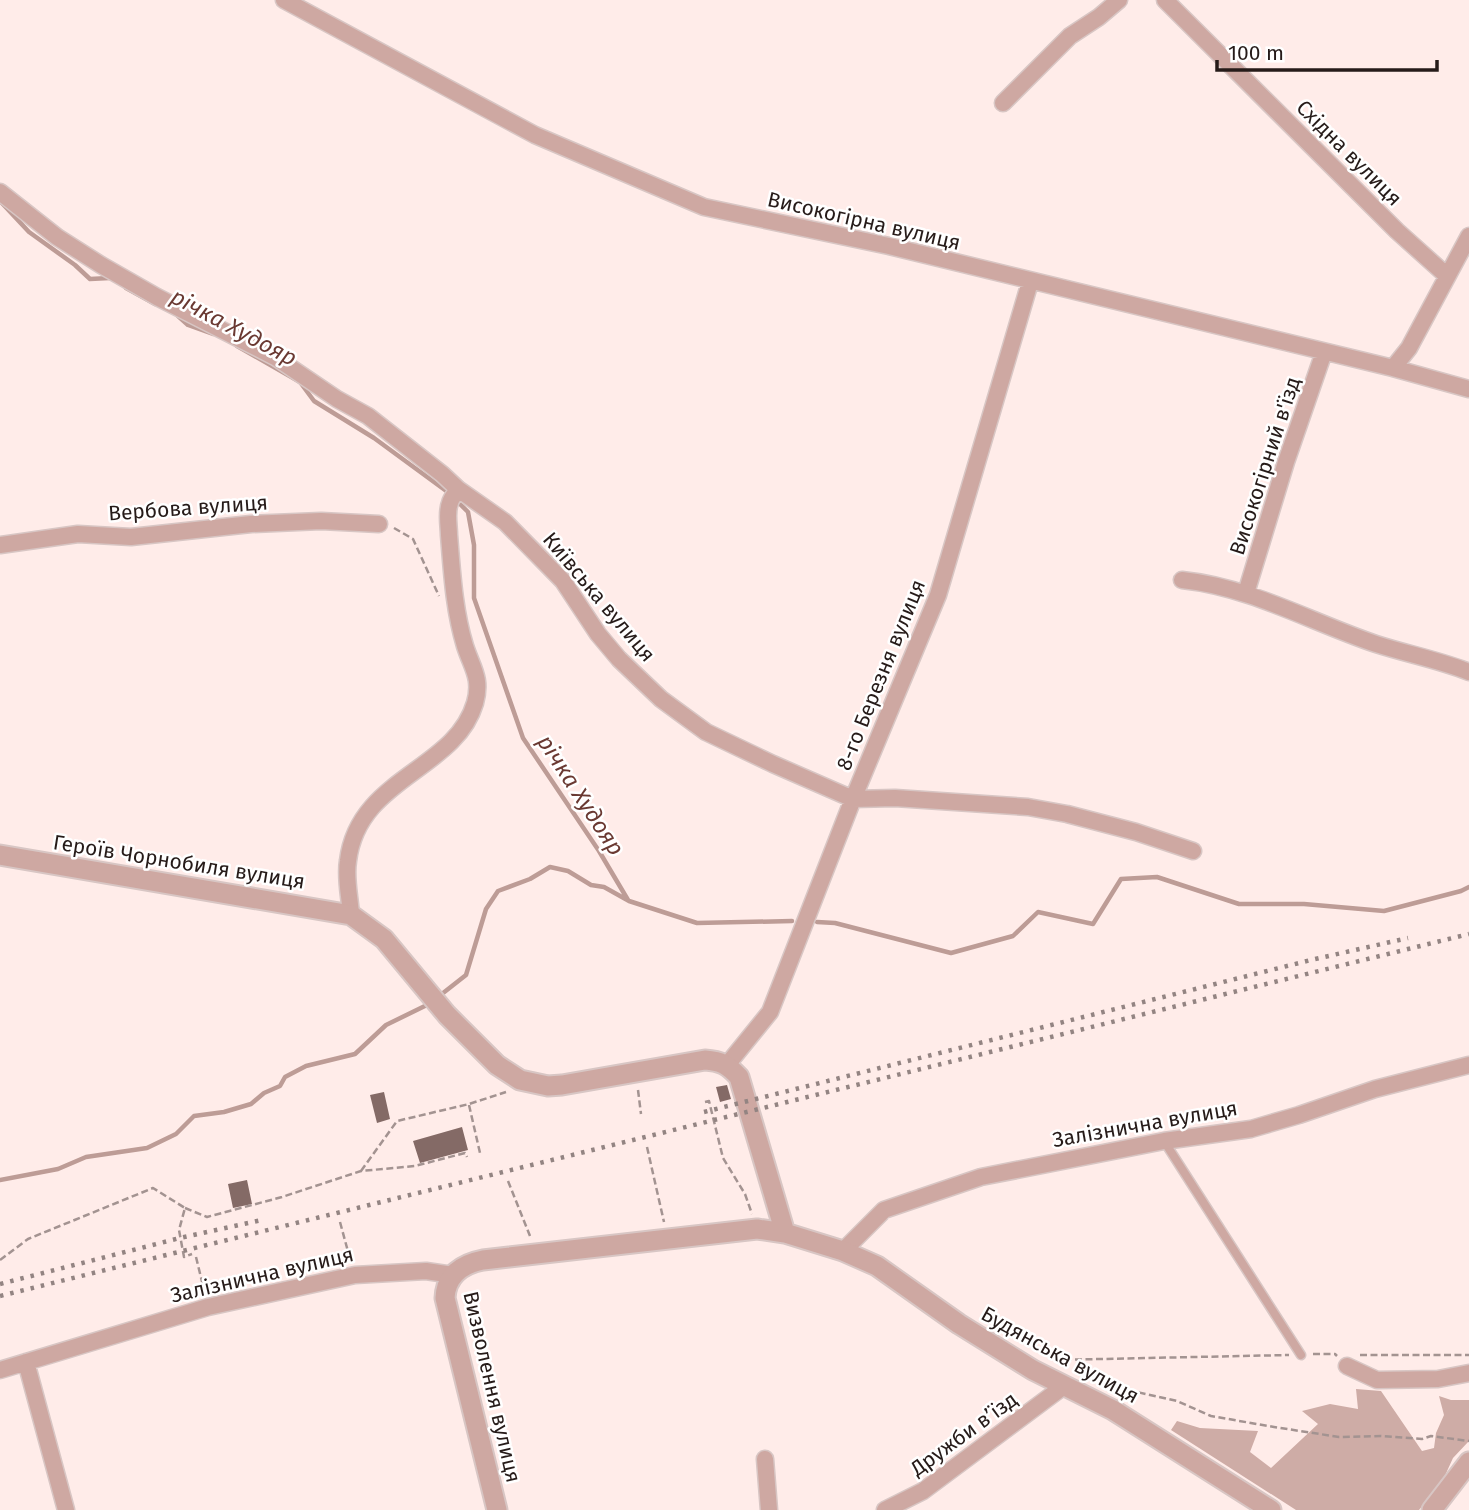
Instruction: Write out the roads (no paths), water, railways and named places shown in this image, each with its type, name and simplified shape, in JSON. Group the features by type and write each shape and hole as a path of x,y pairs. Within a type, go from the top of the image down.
{"street":[{"name":"Високогірна вулиця","path":"284,0 535,135 704,207 889,246 1393,368 1469,389"},
{"path":"1003,103 1070,36 1119,0"},
{"name":"Східна вулиця","path":"1165,0 1397,231 1447,275"},
{"name":"Київська вулиця","path":"0,192 57,237 101,265 275,357 337,399 368,416 458,489 505,522 563,581 598,634 619,659 688,720 773,764 853,799 895,798 1028,807 1136,832 1194,851"},
{"path":"1393,368 1409,348 1469,236"},
{"name":"8-го Березня вулиця","path":"727,1065 769,1012 853,799 938,595 1030,282"},
{"name":"Високогірний в'їзд","path":"1246,593 1286,462 1324,352"},
{"path":"351,915 347,863 353,838 371,806 391,786 438,753 469,718 475,702 476,671 466,649 452,576 449,504 458,489"},
{"name":"Вербова вулиця","path":"0,545 78,534 131,537 251,523 321,521 379,524"},
{"path":"1182,580 1209,583 1246,593 1376,643 1469,672"},
{"name":"Героїв Чорнобиля вулиця","path":"0,855 351,915 384,939 447,1015 508,1074 534,1085 562,1085 705,1060 727,1065"},
{"path":"453,1275 472,1262 757,1228 785,1233 739,1077 727,1065"},
{"name":"Залізнична вулиця","path":"843,1251 884,1210 981,1177 1164,1141 1251,1129 1375,1089 1469,1065"},
{"name":"Будянська вулиця","path":"785,1233 843,1251 877,1266 960,1324 1033,1370 1070,1379 1113,1410 1271,1510"},
{"name":"Залізнична вулиця","path":"0,1370 208,1307 355,1275 426,1271 453,1275"},
{"name":"Визволення вулиця","path":"453,1275 445,1298 497,1510"},
{"path":"26,1362 66,1510"},
{"path":"1347,1366 1377,1380 1438,1378 1469,1373"},
{"name":"Дружби в’їзд","path":"885,1510 923,1492 1070,1379"},
{"path":"765,1459 769,1510"},
{"path":"1432,1510 1469,1462"},
{"path":"922,1510 923,1492"}],"lane":[{"path":"1164,1141 1301,1355"}],"waterway":[{"name":"річка Худояр","path":"1,202 29,232 90,279 110,278"},
{"name":"річка Худояр","path":"126,288 155,304"},
{"name":"річка Худояр","path":"178,316 188,325 213,334"},
{"name":"річка Худояр","path":"237,346 300,382 314,401 374,438 449,493"},
{"name":"річка Худояр","path":"460,504 468,512 474,545 474,598 523,738 599,851 628,900"},
{"path":"438,997 466,975 486,909 498,891 530,879 550,867 568,871 591,885 604,887 629,901 697,923 792,921"},
{"path":"817,922 835,923 951,953 1013,936 1038,912 1093,924 1121,879 1157,877 1239,904 1304,904 1384,911 1469,887"},
{"path":"0,1180 58,1169 86,1157 147,1148 176,1134 194,1116 224,1112 251,1104 264,1093 280,1086 285,1077 306,1066 355,1054 386,1025 431,1003"}],"railway":[{"path":"0,1296 1469,934"},
{"path":"704,1112 1408,938"},
{"path":"0,1284 262,1220"}]}
